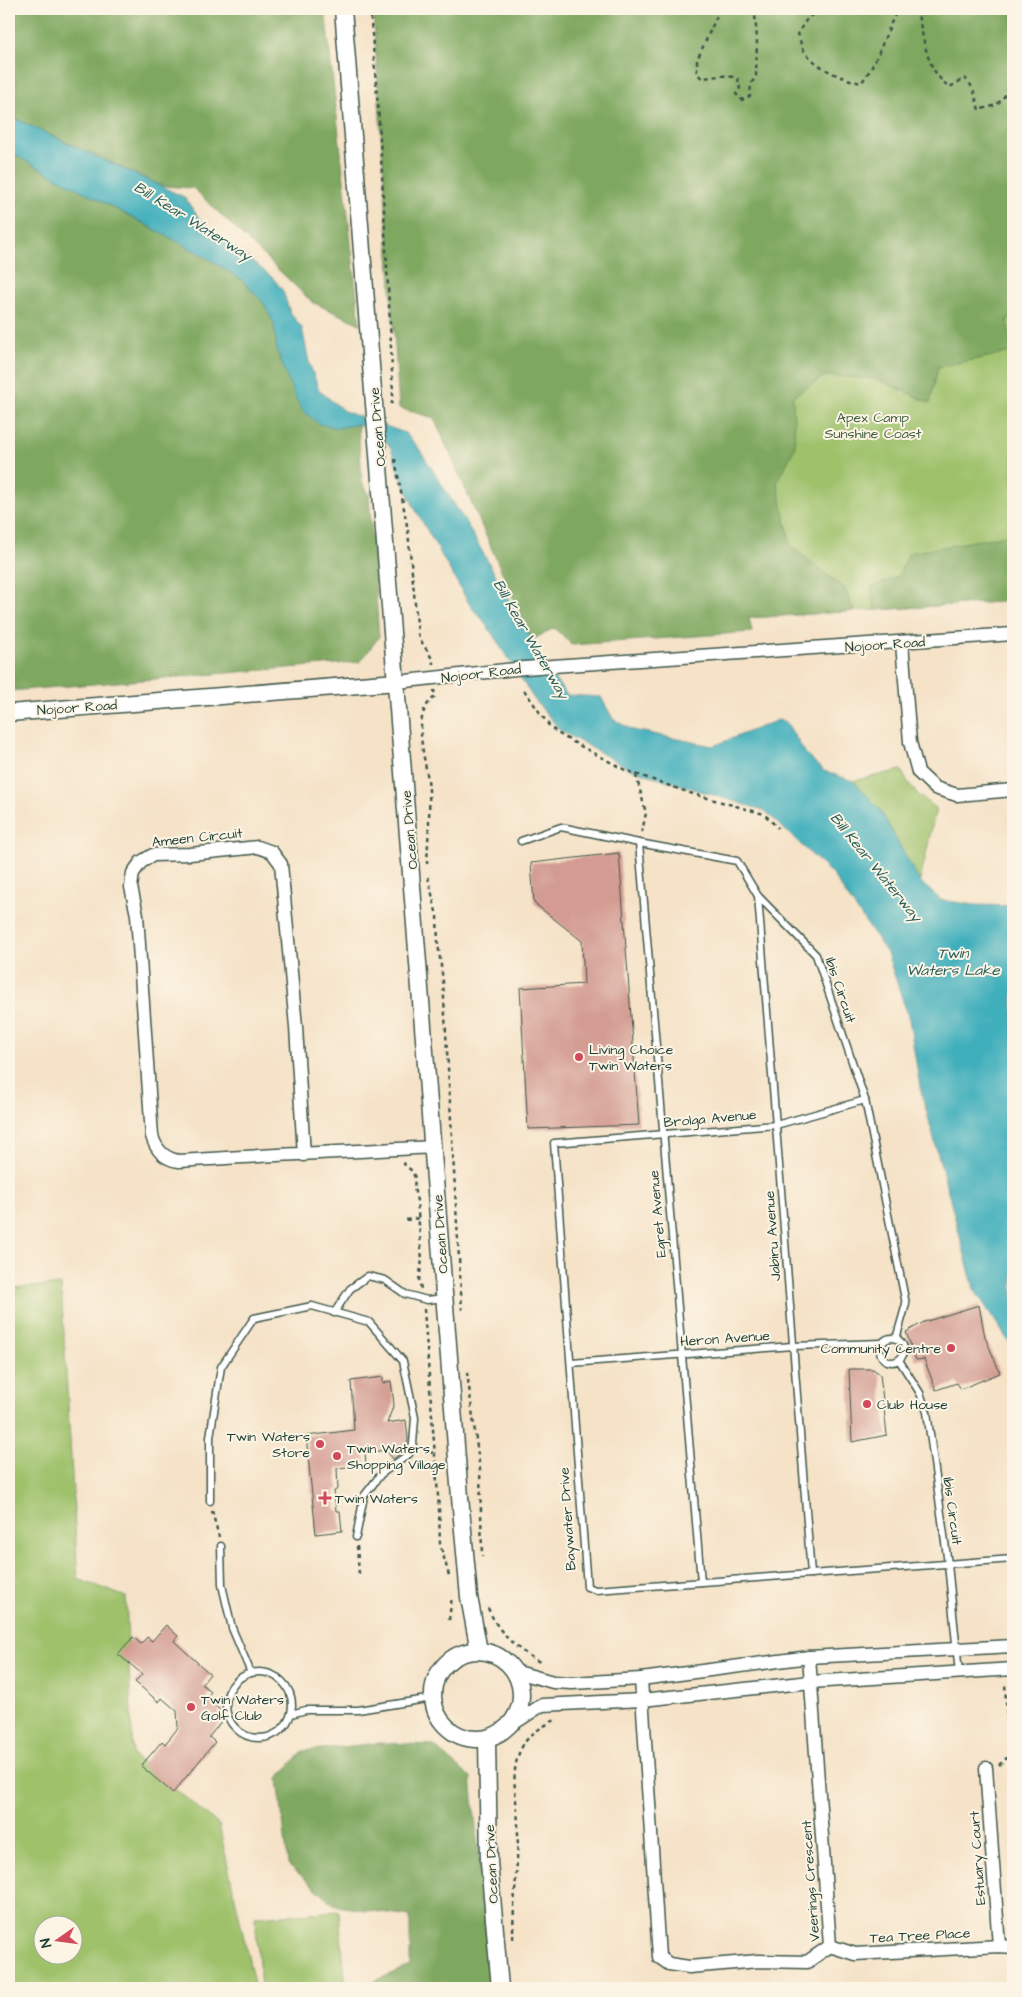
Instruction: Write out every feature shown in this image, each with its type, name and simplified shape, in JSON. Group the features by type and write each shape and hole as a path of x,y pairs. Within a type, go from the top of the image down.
{"street":[{"name":"Ocean Drive","path":"343,9 469,1597 478,1651"},
{"name":"Nojoor Road","path":"9,712 433,679 524,668 1013,634"},
{"path":"902,643 910,742 918,772 935,788 957,795 1013,790"},
{"name":"Ameen Circuit","path":"304,1155 296,1027 282,864 272,852 258,847 190,854 159,854 146,858 133,873 131,887 137,915 152,1136 155,1145 165,1156 178,1161 260,1155 304,1155 434,1147"},
{"path":"514,1671 553,1682 572,1683 641,1679 809,1657 1013,1646"},
{"path":"510,1726 520,1709 521,1689 514,1671 505,1661 492,1654 478,1651 464,1653 451,1660 441,1670 435,1683 433,1698 437,1712 445,1726 457,1735 472,1739 487,1739 499,1734 542,1705 642,1700 811,1682 1009,1669"},
{"name":"Veerings Crescent","path":"641,1679 659,1957 669,1964 689,1967 758,1961 807,1962 830,1946 809,1657"},
{"name":"Ocean Drive","path":"487,1739 490,1862 500,1988"},
{"name":"Estuary Court","path":"986,1768 999,1946"},
{"name":"Tea Tree Place","path":"830,1946 855,1954 999,1946 1013,1947"}],"lane":[{"name":"Ibis Circuit","path":"520,840 561,827 639,844 737,861 758,896 816,955 865,1100 906,1304 896,1339"},
{"name":"Egret Avenue","path":"639,844 701,1582"},
{"name":"Jabiru Avenue","path":"758,896 811,1574"},
{"name":"Brolga Avenue","path":"554,1143 776,1125 865,1100"},
{"name":"Baywater Drive","path":"554,1143 588,1587 596,1590 1013,1559"},
{"path":"334,1313 350,1288 368,1276 384,1280 405,1294 426,1300 445,1298"},
{"path":"210,1501 210,1437 221,1368 254,1318 312,1306 369,1322 403,1361 415,1418 413,1444 409,1454 381,1474 364,1496 356,1537"},
{"path":"888,1339 900,1341 904,1349 903,1355 899,1360 891,1362 883,1358 880,1353 882,1343 888,1339"},
{"name":"Heron Avenue","path":"571,1363 793,1346 882,1343"},
{"name":"Ibis Circuit","path":"899,1360 920,1393 927,1412 948,1564 959,1673"},
{"path":"221,1546 222,1585 232,1628 250,1673"},
{"path":"250,1673 268,1673 283,1682 291,1697 291,1714 283,1729 268,1738 250,1738 236,1729 227,1714 227,1696 236,1682 250,1673"},
{"path":"291,1714 306,1710 358,1710 433,1698"}],"path":[{"path":"370,9 390,313 393,396 391,410"},
{"path":"720,9 697,60 697,74 702,78 726,74 738,79 740,88 736,94 742,100 750,96 751,84 756,76 757,39 755,15 758,9"},
{"path":"818,9 807,19 798,33 804,51 821,66 838,77 861,83 872,69 885,41 888,26 898,9"},
{"path":"916,9 929,60 940,81 950,87 965,78 973,88 978,110 996,105 1006,94 1012,69 1013,48"},
{"path":"401,489 408,531 418,634 421,644 433,660 435,697 429,704 422,719 421,734 429,788 427,868 431,896 437,916 443,981 462,1310"},
{"path":"524,690 550,727 636,775 764,814 778,828"},
{"path":"636,775 646,814 639,844"},
{"path":"403,1149 404,1164 412,1171 415,1178 414,1188 419,1218 422,1260 420,1280 427,1334 439,1531 451,1583"},
{"path":"406,1220 419,1218"},
{"path":"467,1369 480,1470 482,1561"},
{"path":"210,1501 221,1546"},
{"path":"356,1537 359,1574"},
{"path":"449,1620 452,1589"},
{"path":"486,1602 497,1627 512,1644 526,1655 549,1666"},
{"path":"986,1768 998,1766 1009,1756 1009,1669"},
{"path":"513,1946 518,1827 514,1780 516,1762 521,1748 539,1729 557,1719 575,1715 573,1704"}],"green space":[{"path":"9,9 325,9 360,324 312,302 193,188 162,186 9,116"},
{"path":"373,9 1013,9 1013,318 1007,319 1012,352 938,367 930,403 877,379 825,376 793,396 795,447 777,483 791,546 845,589 854,611 749,618 752,632 572,645 554,628 532,640 434,418 399,408"},
{"path":"9,152 201,254 242,280 263,302 274,324 277,350 338,428 358,424 362,481 369,495 379,637 360,662 9,691"},
{"name":"Apex Camp Sunshine Coast","path":"1013,266 1013,601 749,618 722,290"},
{"path":"1013,534 1013,601 875,610 871,588 898,576 909,553"},
{"path":"901,770 916,792 936,808 920,882 880,810 853,781"},
{"path":"61,1285 78,1579 126,1597 133,1755 219,1825 255,1988 9,1988 9,1288"},
{"path":"379,1743 433,1745 471,1778 492,1988 360,1988 410,1965 410,1916 336,1906 288,1864 278,1778 303,1751"},
{"path":"339,1911 346,1988 261,1988 255,1917"}],"water":[{"name":"Twin Waters Lake","path":"9,116 184,197 202,222 273,278 283,291 290,313 302,328 309,362 319,390 344,411 405,433 418,447 465,521 532,640 538,658 567,695 601,697 613,719 633,730 713,746 778,720 786,722 806,754 824,771 853,781 880,810 920,882 941,900 975,905 1013,906 1013,1348 974,1289 920,1087 909,1019 887,953 831,873 765,811 630,769 561,731 534,699 484,621 471,607 414,507 398,471 391,448 384,439 358,424 338,428 319,424 301,409 277,350 274,324 263,302 242,280 201,254 9,152"}],"building":[{"name":"Living Choice Twin Waters","path":"619,853 639,1125 528,1129 520,988 584,984 582,941 534,903 531,863"},
{"name":"Community Centre","path":"979,1305 985,1337 1000,1373 961,1389 957,1383 936,1390 924,1359 916,1360 906,1332 924,1322"},
{"name":"Club House","path":"849,1369 873,1369 880,1374 887,1435 852,1442"},
{"name":"Twin Waters Shopping Village","path":"383,1377 383,1383 391,1381 394,1404 387,1423 406,1420 408,1440 405,1450 393,1459 386,1450 365,1453 366,1465 337,1468 338,1489 334,1491 336,1511 340,1511 342,1531 316,1534 306,1436 354,1430 351,1381"},
{"name":"Twin Waters Golf Club","path":"166,1625 178,1636 174,1641 210,1674 202,1684 211,1692 206,1698 219,1709 220,1723 209,1737 215,1742 173,1793 141,1766 162,1741 165,1744 178,1728 177,1711 162,1698 159,1702 135,1682 142,1674 118,1654 133,1637 141,1644 147,1637 152,1641"}],"place":[{"name":"Living Choice Twin Waters","path":"579,1057"},
{"name":"Community Centre","path":"951,1348"},
{"name":"Club House","path":"867,1404"},
{"name":"Twin Waters Store","path":"320,1444"},
{"name":"Twin Waters Shopping Village","path":"337,1456"},
{"name":"Twin Waters","path":"325,1498"},
{"name":"Twin Waters Golf Club","path":"191,1707"}],"water label":[{"name":"Bill Kear Waterway","path":"193,221"},
{"name":"Bill Kear Waterway","path":"531,639"},
{"name":"Bill Kear Waterway","path":"876,867"}]}
